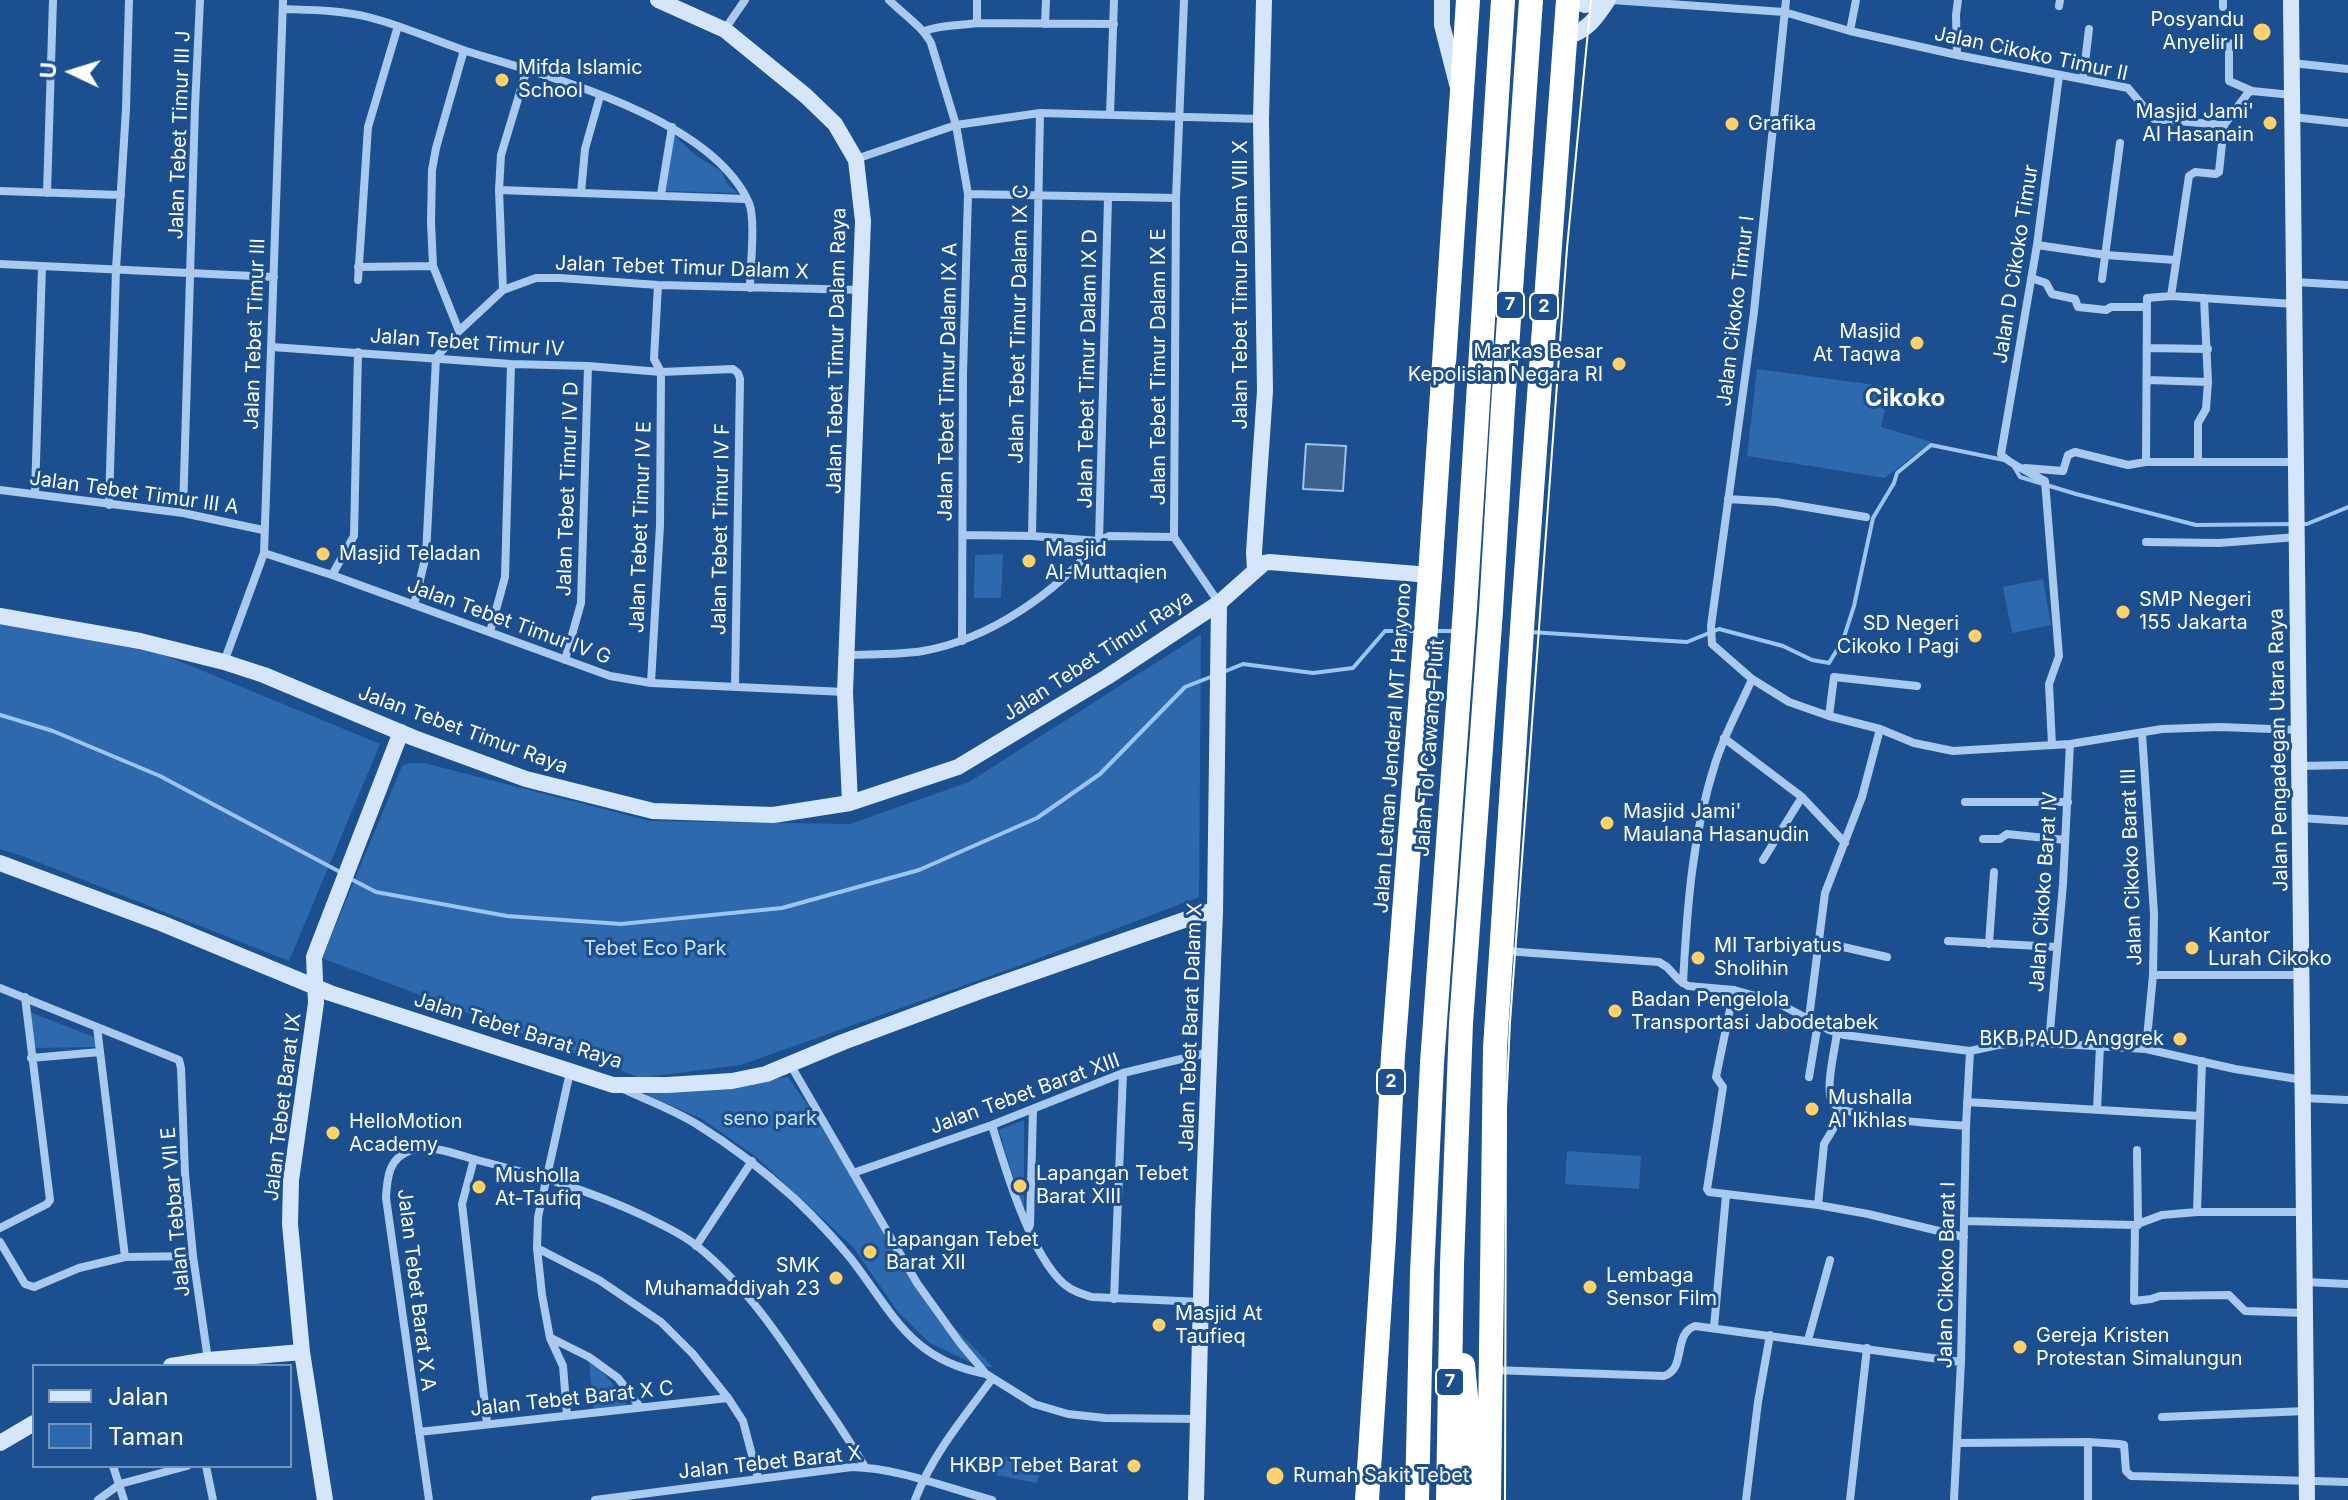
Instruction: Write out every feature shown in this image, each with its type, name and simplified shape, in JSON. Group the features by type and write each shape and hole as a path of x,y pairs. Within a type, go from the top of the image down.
{"highway":[{"name":"Jalan Letnan Jenderal MT Haryono","path":"1367,1500 1393,1055 1430,575 1468,0"},
{"name":"Jalan Tol Cawang–Pluit","path":"1417,1500 1422,1273 1432,1052 1465,608 1503,0"},
{"name":"7","path":"1448,1500 1452,1264 1461,1023 1488,664 1531,0"},
{"name":"2","path":"1489,1500 1491,1216 1500,951 1570,0"},
{"path":"1452,1264 1467,1407 1470,1500"},
{"path":"1401,1500 1409,1347 1422,1273"}],"street":[{"path":"47,193 53,0"},
{"path":"109,505 129,0"},
{"name":"Jalan Tebet Timur III J","path":"183,513 200,0"},
{"name":"Jalan Tebet Timur Dalam Raya","path":"658,0 725,30 806,96 835,124 856,160 863,221 845,692 850,803"},
{"path":"725,30 745,0"},
{"path":"889,0 925,31 936,26 977,23 1114,24"},
{"path":"977,0 977,23"},
{"path":"1045,24 1046,0"},
{"path":"1110,115 1114,0"},
{"name":"Jalan Tebet Timur Dalam IX E","path":"1174,537 1176,198 1184,0"},
{"name":"Jalan Tebet Timur Dalam VIII X","path":"1255,570 1265,391 1261,119 1264,0"},
{"path":"1442,0 1442,25 1462,101"},
{"path":"1570,0 1585,5 1609,0"},
{"path":"1565,37 1596,20 1609,0"},
{"name":"Jalan Cikoko Timur II","path":"1609,0 1784,12 1850,31 1957,55 2128,88 2154,119 2224,125"},
{"name":"Jalan Cikoko Timur I","path":"1752,679 1711,642 1711,626 1754,312 1786,0"},
{"path":"1850,31 1856,0"},
{"path":"1957,55 1958,0"},
{"name":"Jalan Pengadegan Utara Raya","path":"2291,0 2307,1500"},
{"path":"283,5 355,14 398,26 527,69 672,127 724,165 751,209 750,288"},
{"name":"Jalan Tebet Timur III","path":"224,662 264,553 283,5"},
{"path":"358,280 368,127 398,26"},
{"path":"2083,79 2089,29"},
{"name":"Jalan Tebet Timur Dalam IX A","path":"925,31 938,62 956,125 968,194 963,374 962,641"},
{"path":"2229,43 2229,81 2252,91 2292,95"},
{"path":"459,331 433,266 432,170 440,127 464,50"},
{"path":"2292,63 2348,69"},
{"path":"503,290 499,190 504,140 527,69"},
{"name":"Jalan D Cikoko Timur","path":"2024,468 2002,456 2037,245 2059,76"},
{"path":"2171,296 2189,176 2195,172 2219,172 2224,125 2252,91"},
{"path":"581,193 585,149 600,96"},
{"path":"856,160 956,125 1040,113 1261,119"},
{"name":"Jalan Tebet Timur Dalam IX C","path":"1032,536 1040,113"},
{"path":"2292,117 2348,123"},
{"path":"661,195 672,127"},
{"path":"2102,279 2120,143"},
{"path":"499,190 746,199"},
{"path":"0,191 121,195"},
{"path":"968,194 1176,198"},
{"name":"Jalan Tebet Timur Dalam IX D","path":"1099,541 1108,198"},
{"path":"2037,245 2106,255 2175,260"},
{"path":"0,264 274,277"},
{"path":"35,494 42,266"},
{"path":"358,267 433,266"},
{"name":"Jalan Tebet Timur Dalam X","path":"436,358 459,331 503,290 536,278 658,285 862,290"},
{"path":"2031,278 2046,283 2052,294 2075,299 2078,307 2106,310 2113,306 2147,303 2171,296 2295,304"},
{"path":"2294,282 2348,285"},
{"path":"658,285 654,359 661,372"},
{"path":"2198,461 2198,423 2205,412 2208,382 2204,298"},
{"path":"2146,462 2147,303"},
{"name":"Jalan Tebet Timur IV","path":"272,347 661,372 729,368 738,373"},
{"path":"2147,348 2208,349"},
{"path":"332,575 354,536 358,352"},
{"path":"414,605 426,555 436,358"},
{"path":"490,632 505,577 511,364"},
{"name":"Jalan Tebet Timur IV D","path":"565,660 581,603 588,366"},
{"name":"Jalan Tebet Timur IV E","path":"651,683 660,525 661,372"},
{"name":"Jalan Tebet Timur IV F","path":"735,686 738,373"},
{"path":"2147,380 2208,382"},
{"path":"2024,468 2063,471 2068,455 2075,452 2125,464 2296,462"},
{"path":"2024,468 2045,486 2059,656 2049,684 2052,745"},
{"name":"Jalan Tebet Timur III A","path":"0,490 183,513 263,530"},
{"path":"1728,499 1776,502 1866,517"},
{"path":"2146,542 2219,543 2297,527"},
{"path":"963,535 1099,541"},
{"path":"848,655 921,651 962,641 1013,617 1086,557 1099,541 1109,536 1174,537 1219,603"},
{"name":"Jalan Tebet Timur IV G","path":"264,553 610,676 651,683 845,692"},
{"path":"1255,570 1269,562 1430,575"},
{"name":"Jalan Tebet Timur Raya","path":"0,616 126,638 224,662 526,779 653,811 773,815 850,803 958,767 1107,677 1219,603 1255,570"},
{"name":"Jalan Tebet Barat Dalam X","path":"1196,1500 1215,912 1219,603"},
{"path":"1829,716 1834,677 1917,686"},
{"path":"1683,983 1695,842 1701,810 1724,738 1752,679 1789,702 1880,729 1914,743 1953,751 2070,744 2162,729 2299,730"},
{"path":"1809,1077 1817,941 1825,893 1862,797 1880,729"},
{"name":"Jalan Tebet Barat IX","path":"325,1500 302,1352 290,1224 291,1180 316,1003 314,957 401,732"},
{"name":"Jalan Cikoko Barat III","path":"2142,733 2154,914 2153,975 2146,1049"},
{"path":"1724,738 1802,797 1845,843"},
{"name":"Jalan Cikoko Barat IV","path":"2049,1042 2070,744"},
{"path":"2299,766 2348,765"},
{"path":"1763,860 1802,797"},
{"path":"1965,802 2068,802"},
{"path":"2300,818 2348,821"},
{"path":"1983,839 2000,839 2007,834 2065,840"},
{"name":"Jalan Tebet Barat Raya","path":"0,863 161,923 316,987 613,1085 732,1081 766,1074 983,990 1207,912 1215,912"},
{"path":"1989,944 1994,872"},
{"path":"1817,941 1887,957"},
{"path":"1948,941 2056,947"},
{"path":"1500,951 1659,962 1683,983 1734,990 1774,1001 1837,1033 1970,1051 1998,1045 2049,1042 2146,1049 2303,1080"},
{"path":"2153,975 2302,975"},
{"path":"0,988 97,1027 125,1257"},
{"path":"1734,990 1716,1079 1723,1087 1707,1189 1712,1193 1868,1214 1964,1237"},
{"path":"0,1228 50,1200 25,997"},
{"name":"Jalan Tebbar VII E","path":"97,1027 179,1060 185,1174 208,1360"},
{"path":"1837,1033 1830,1090 1833,1102 1844,1111 1966,1126"},
{"path":"2097,1109 2100,1046"},
{"name":"Jalan Cikoko Barat I","path":"1954,1500 1970,1051"},
{"path":"31,1058 100,1052"},
{"name":"Jalan Tebet Barat XIII","path":"853,1173 992,1125 1123,1073 1210,1052"},
{"path":"2197,1212 2202,1061"},
{"path":"790,1064 917,1283 960,1343 989,1376"},
{"path":"567,1415 563,1366 550,1338 537,1248 538,1217 570,1072"},
{"path":"1114,1299 1123,1073"},
{"path":"613,1085 695,1123 752,1161 797,1200 851,1258 889,1312 923,1348 955,1366 989,1376 1034,1404 1068,1414 1105,1418 1198,1419"},
{"path":"2303,1098 2348,1100"},
{"path":"1967,1102 2200,1116"},
{"path":"1030,1230 1033,1109"},
{"path":"1818,1205 1824,1144 1844,1111"},
{"path":"992,1125 1030,1230 1052,1273 1066,1286 1092,1297 1201,1302"},
{"name":"Jalan Tebet Barat X A","path":"429,1500 387,1216 387,1177 392,1164 414,1149 449,1152 588,1191 667,1227 696,1246 732,1280 765,1318 865,1467"},
{"path":"2137,1150 2134,1301 2160,1296 2230,1295 2240,1308 2248,1312 2305,1313"},
{"path":"474,1159 462,1204 487,1423"},
{"path":"696,1246 752,1161"},
{"path":"1714,1327 1726,1195"},
{"path":"1964,1221 2137,1225 2162,1215 2197,1212 2305,1212"},
{"path":"0,1242 25,1284 34,1287 79,1268 125,1257 193,1256"},
{"path":"537,1248 599,1280 661,1322 693,1354 743,1421 758,1478"},
{"path":"1808,1340 1830,1260"},
{"path":"2305,1282 2348,1284"},
{"path":"1491,1370 1664,1376 1672,1374 1676,1368 1684,1333 1689,1327 1714,1327 1961,1362"},
{"path":"1746,1500 1770,1335"},
{"path":"550,1338 589,1357 618,1378 640,1407"},
{"path":"1850,1500 1867,1348"},
{"path":"183,1364 302,1352"},
{"path":"915,1500 923,1480 989,1376"},
{"name":"Jalan Tebet Barat X C","path":"419,1432 728,1398"},
{"path":"2162,1417 2307,1411"},
{"path":"2,1438 32,1424"},
{"path":"1957,1443 2088,1442 2124,1445 2126,1471 2131,1476 2348,1482"},
{"path":"2088,1442 2088,1500"},
{"name":"Jalan Tebet Barat X","path":"595,1500 865,1467 992,1500"},
{"path":"114,1468 124,1500"},
{"path":"98,1500 120,1484 180,1468"},
{"path":"207,1468 213,1500"}],"green space":[{"path":"674,135 695,155 721,171 728,185 738,193 666,191"},
{"path":"1757,369 1890,387 1881,427 1931,442 1885,478 1747,456"},
{"path":"1003,554 1001,598 974,598 975,555"},
{"path":"2043,579 2051,625 2012,633 2003,587"},
{"path":"0,623 162,654 380,744 289,961 0,849"},
{"name":"Tebet Eco Park","path":"1201,634 1199,897 1021,965 741,1065 640,1078 322,958 402,766 410,763 424,763 650,821 850,824 969,782"},
{"path":"27,1011 94,1037 97,1047 33,1048"},
{"name":"seno park","path":"788,1077 931,1304 993,1367 980,1367 930,1343 898,1312 853,1247 755,1156 702,1119 645,1094"},
{"name":"Lapangan Tebet Barat XIII","path":"1024,1120 1024,1212 999,1130"},
{"path":"1567,1151 1641,1156 1639,1189 1565,1184"},
{"path":"589,1362 610,1381 626,1405 594,1409"},
{"path":"996,1455 1041,1463 1037,1483 992,1474"}],"shaded area":[{"path":"1306,444 1346,446 1343,491 1303,489"}],"waterway":[{"path":"1530,632 1687,642 1719,629 1783,646 1812,660 1829,663 1843,640 1854,606 1873,518 1897,473 1931,445 2004,460"},
{"path":"2014,467 2020,477 2196,525 2293,524"},
{"path":"2302,524 2348,507"},
{"path":"1221,673 1243,664 1313,673 1353,668 1385,631 1417,631"},
{"path":"1434,631 1453,631"},
{"path":"349,878 376,892 507,916 621,924 782,908 919,870 1037,818 1100,774 1185,687 1213,676"},
{"path":"0,715 53,731 160,776 342,873"}],"tram line":[{"path":"1505,1500 1506,1108 1510,1022 1567,248 1591,0"}],"place":[{"name":"Posyandu Anyelir II","path":"2262,32"},
{"name":"Mifda Islamic School","path":"502,80"},
{"name":"Masjid Jami' Al Hasanain","path":"2270,123"},
{"name":"Grafika","path":"1732,124"},
{"name":"Masjid At Taqwa","path":"1917,343"},
{"name":"Markas Besar Kepolisian Negara RI","path":"1619,364"},
{"name":"Masjid Teladan","path":"323,554"},
{"name":"Masjid Al-Muttaqien","path":"1029,561"},
{"name":"SMP Negeri 155 Jakarta","path":"2123,612"},
{"name":"SD Negeri Cikoko I Pagi","path":"1975,636"},
{"name":"Masjid Jami' Maulana Hasanudin","path":"1607,823"},
{"name":"Kantor Lurah Cikoko","path":"2192,948"},
{"name":"MI Tarbiyatus Sholihin","path":"1698,958"},
{"name":"Badan Pengelola Transportasi Jabodetabek","path":"1615,1011"},
{"name":"BKB PAUD Anggrek","path":"2180,1039"},
{"name":"Mushalla Al Ikhlas","path":"1812,1109"},
{"name":"HelloMotion Academy","path":"333,1133"},
{"name":"Lapangan Tebet Barat XIII","path":"1020,1186"},
{"name":"Musholla At-Taufiq","path":"479,1187"},
{"name":"Lapangan Tebet Barat XII","path":"870,1252"},
{"name":"SMK Muhamaddiyah 23","path":"836,1278"},
{"name":"Lembaga Sensor Film","path":"1590,1287"},
{"name":"Masjid At Taufieq","path":"1159,1325"},
{"name":"Gereja Kristen Protestan Simalungun","path":"2020,1347"},
{"name":"HKBP Tebet Barat","path":"1134,1466"},
{"name":"Rumah Sakit Tebet","path":"1275,1476"}],"district":[{"name":"Cikoko","path":"1905,399"}]}
